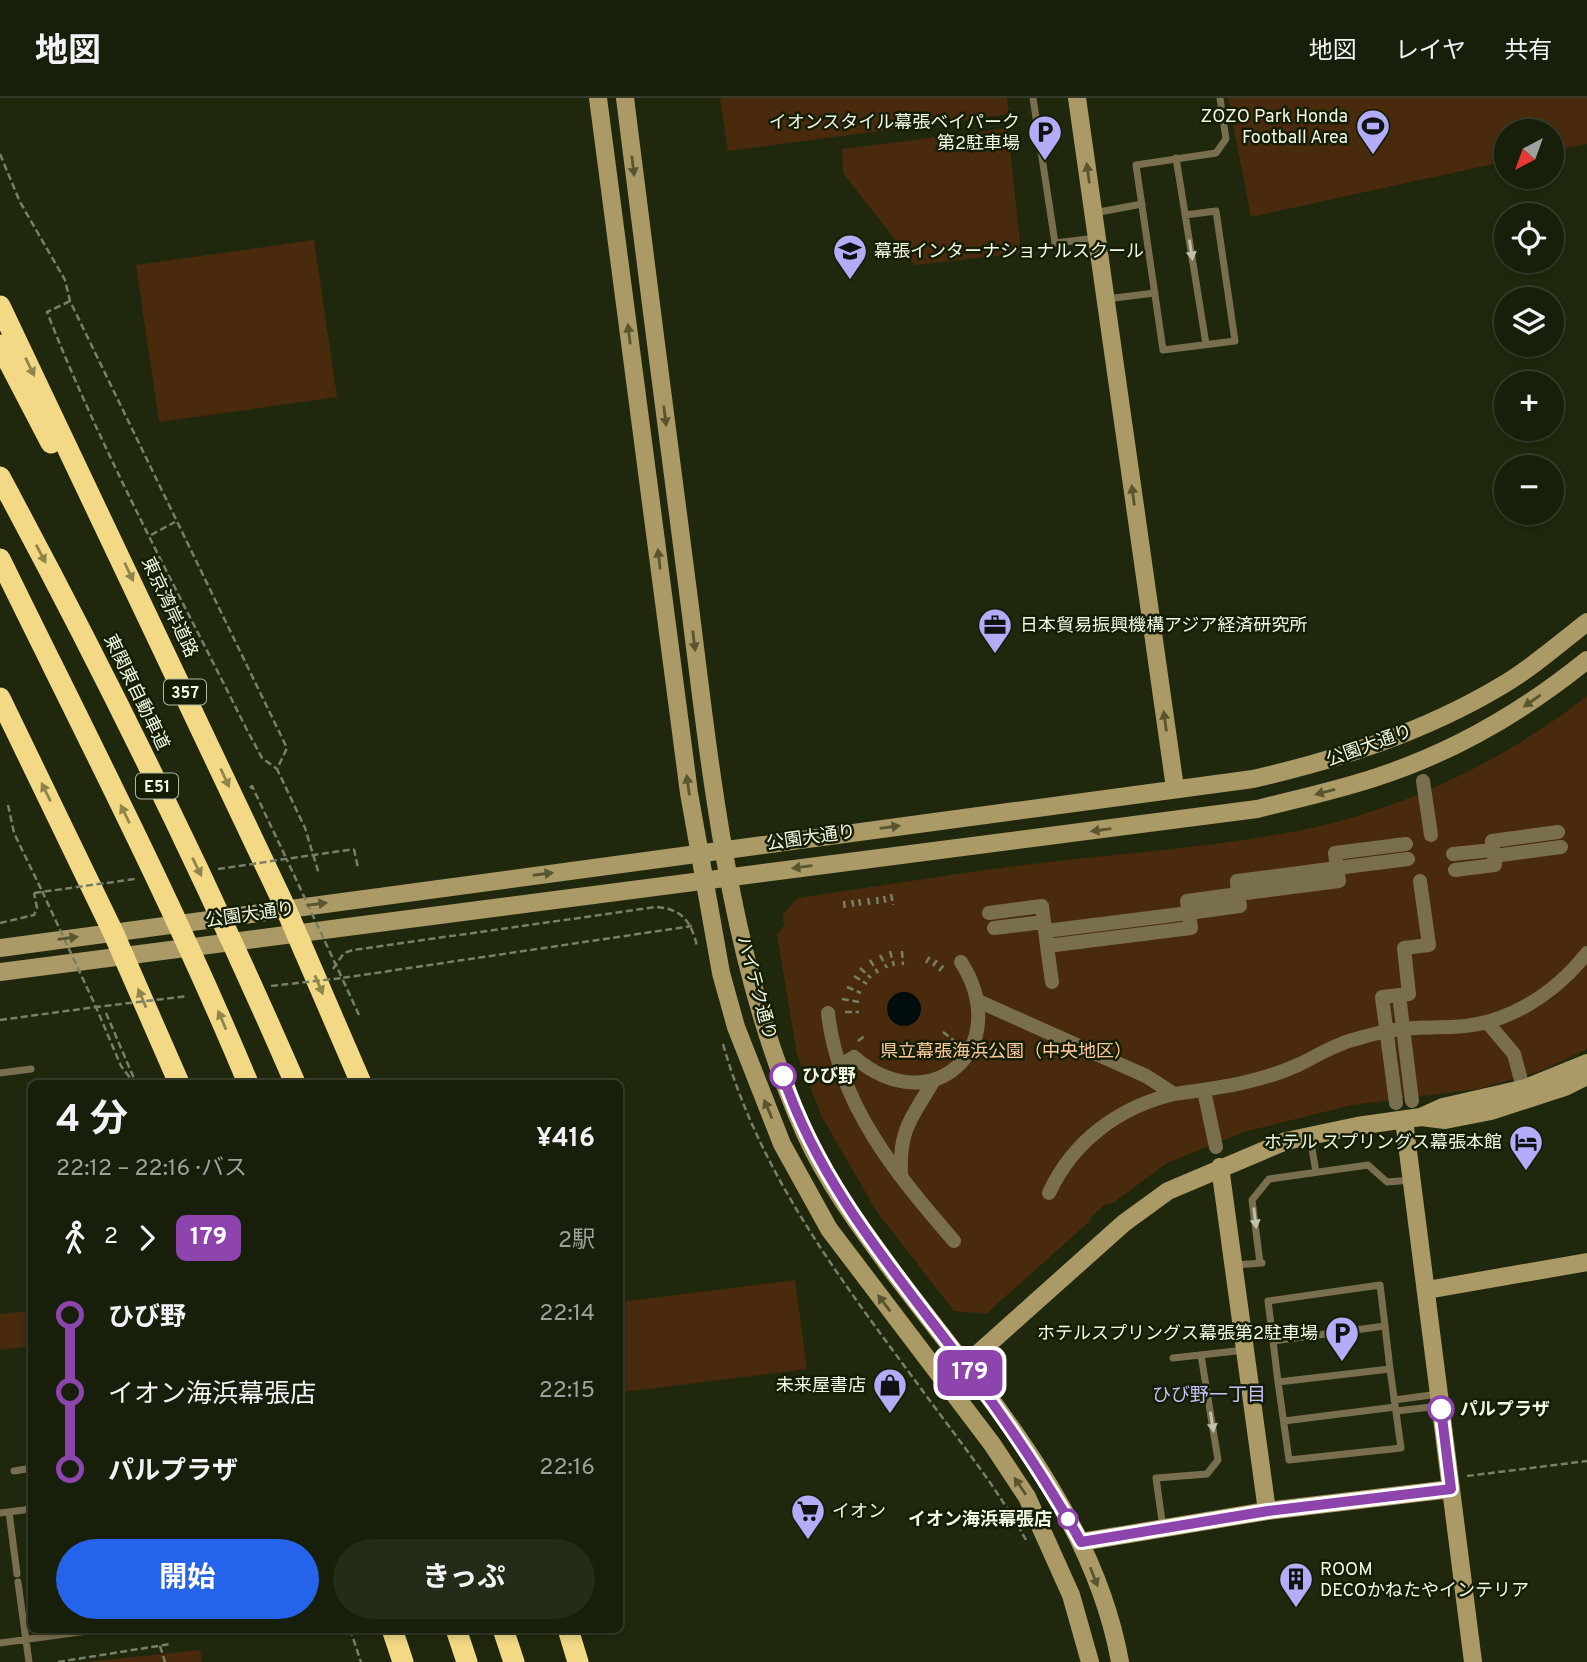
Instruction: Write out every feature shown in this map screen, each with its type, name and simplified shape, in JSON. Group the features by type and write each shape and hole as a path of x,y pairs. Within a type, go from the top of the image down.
{"highway":[{"name":"東京湾岸道路","path":"0,306 103,517 286,909 360,1080"},
{"path":"0,345 68,475 103,517"},
{"name":"東関東自動車道","path":"4,485 83,633 240,955 294,1080"},
{"name":"E51","path":"0,559 138,839 213,999 247,1080"},
{"path":"0,698 113,932 178,1080"},
{"path":"393,1633 403,1662"},
{"path":"457,1633 467,1662"},
{"path":"504,1633 514,1662"},
{"path":"569,1633 580,1662"},
{"path":"580,1662 581,1633"}],"street":[{"name":"ハイテク通り","path":"598,98 689,793 721,973 736,1027 782,1143 829,1229 1027,1496 1071,1595 1090,1662"},
{"name":"ハイテク通り","path":"625,98 713,791 750,974 790,1099 805,1135 857,1222 1029,1453 1081,1542 1113,1631 1120,1662"},
{"path":"1077,98 1175,788"},
{"name":"公園大通り","path":"0,948 1253,779 1310,766 1408,733 1503,685 1587,622"},
{"name":"公園大通り","path":"0,972 1258,809 1326,792 1422,761 1498,724 1587,660"},
{"path":"1423,781 1431,835"},
{"path":"1453,855 1494,853 1532,843 1559,840"},
{"path":"993,928 1046,933 1146,926 1191,928 1187,901 1238,894 1285,881 1339,881 1337,868 1382,855 1407,852"},
{"path":"1455,870 1495,865 1494,853"},
{"path":"1396,1103 1382,997 1409,994 1404,948 1429,945 1420,881"},
{"path":"989,913 1042,906 1052,982"},
{"path":"1049,1193 1071,1156 1097,1131 1128,1109 1174,1094 1249,1082 1297,1065 1339,1044 1386,1030 1403,1027 1452,1027 1487,1022 1543,997 1587,953"},
{"path":"901,1174 901,1147 907,1123 934,1080 960,1062 978,1035 981,1020 978,1001 961,962"},
{"path":"1399,995 1412,1113 1412,1180 1473,1662"},
{"path":"978,1001 1146,1076 1174,1094"},
{"path":"834,1012 839,1066 857,1113 954,1241"},
{"path":"1487,1022 1514,1054 1521,1080"},
{"path":"839,1066 853,1057 877,1076 889,1080 913,1084 934,1080"},
{"path":"944,1383 1124,1223 1168,1191 1286,1141 1526,1088 1587,1063"},
{"path":"1412,1113 1445,1120 1491,1111 1565,1087 1587,1076"},
{"path":"1204,1091 1216,1147"},
{"path":"1220,1167 1268,1511"},
{"path":"1427,1290 1587,1262"},
{"path":"1081,1542 1268,1511 1451,1489"}],"lane":[{"path":"1033,98 1055,243 1097,238"},
{"path":"1185,215 1216,211 1235,341 1163,350 1136,165 1216,153 1223,147 1226,139 1220,98"},
{"path":"1176,158 1206,344"},
{"path":"1093,213 1142,204"},
{"path":"1106,299 1155,293"},
{"path":"0,1073 31,1069"},
{"path":"1310,1136 1316,1172"},
{"path":"1235,1265 1261,1263 1252,1200 1269,1179 1368,1165 1387,1182 1412,1180"},
{"path":"1380,1285 1385,1326 1401,1448 1289,1460 1268,1301 1380,1285"},
{"path":"1273,1341 1385,1326"},
{"path":"1173,1358 1246,1350"},
{"path":"1163,1528 1156,1478 1207,1474 1218,1460 1201,1355"},
{"path":"1278,1382 1390,1368"},
{"path":"1395,1406 1440,1400"},
{"path":"1284,1421 1440,1400"},
{"path":"14,1471 28,1469"},
{"path":"28,1509 4,1512 18,1578 29,1662"},
{"path":"0,1643 74,1633"}],"path":[{"path":"0,154 20,202 65,279 70,301 287,748 277,769"},
{"path":"70,301 47,312 151,535 262,758 277,769 304,828 319,873"},
{"path":"151,535 175,522"},
{"path":"252,786 359,1015"},
{"path":"8,805 14,833 121,1066 133,1080"},
{"path":"287,860 354,849 358,868"},
{"path":"0,923 34,915 34,892"},
{"path":"891,894 893,905"},
{"path":"884,895 886,905"},
{"path":"877,897 878,906"},
{"path":"868,898 870,908"},
{"path":"859,899 861,909"},
{"path":"852,900 854,909"},
{"path":"844,901 845,911"},
{"path":"342,978 479,955 692,926"},
{"path":"336,987 333,968 344,953 506,927"},
{"path":"902,950 903,965"},
{"path":"890,951 894,966"},
{"path":"880,955 887,968"},
{"path":"926,963 930,956"},
{"path":"870,960 878,973"},
{"path":"933,966 937,960"},
{"path":"939,971 944,965"},
{"path":"860,968 871,978"},
{"path":"854,976 867,984"},
{"path":"847,986 861,993"},
{"path":"842,999 859,1002"},
{"path":"0,1020 96,1007"},
{"path":"834,1012 859,1012"},
{"path":"106,1013 134,1080"},
{"path":"1467,1476 1587,1461"},
{"path":"351,1633 360,1662"},
{"path":"58,1662 170,1644"},
{"path":"160,1646 165,1662"}],"green space":[{"path":"720,98 1007,98 1009,114 728,151"},
{"name":"ZOZO Park Honda Football Area","path":"1228,98 1587,98 1587,144 1564,149 1564,119 1494,119 1494,164 1251,217"},
{"path":"1008,128 1021,253 915,265 843,173 842,149"},
{"path":"314,240 337,397 159,422 136,265"},
{"name":"県立幕張海浜公園（中央地区）","path":"1587,696 1587,1049 1541,1071 1478,1089 1352,1105 1244,1132 1167,1163 1113,1203 1104,1205 1091,1220 986,1314 954,1311 877,1212 822,1117 797,1054 777,935 784,925 783,915 797,898 1018,866 1247,840 1349,819 1422,793 1457,777 1525,740"},
{"path":"795,1280 807,1369 623,1392 623,1302"},
{"path":"28,1311 28,1346 0,1350 0,1314"},
{"path":"200,1650 202,1662 86,1662"}],"shaded area":[{"path":"904,992 916,997 921,1009 916,1021 904,1026 892,1021 887,1009 892,997"}],"bus line":[{"name":"179","path":"783,1076 805,1135 842,1199 1029,1453 1081,1542 1268,1511 1451,1489 1441,1409"}],"place":[{"name":"ZOZO Park Honda Football Area","path":"1373,156"},
{"name":"イオンスタイル幕張ベイパーク 第2駐車場","path":"1045,162"},
{"name":"幕張インターナショナルスクール","path":"850,281"},
{"name":"日本貿易振興機構アジア経済研究所","path":"995,655"},
{"name":"ひび野","path":"783,1076"},
{"name":"ホテル スプリングス幕張本館","path":"1526,1172"},
{"name":"ホテルスプリングス幕張第2駐車場","path":"1342,1363"},
{"name":"パルプラザ","path":"1441,1409"},
{"name":"未来屋書店","path":"890,1415"},
{"name":"イオン海浜幕張店","path":"1068,1519"},
{"name":"イオン","path":"808,1541"},
{"name":"ROOM DECOかねたやインテリア","path":"1296,1609"}],"district":[{"name":"ひび野一丁目","path":"1209,1394"}]}
